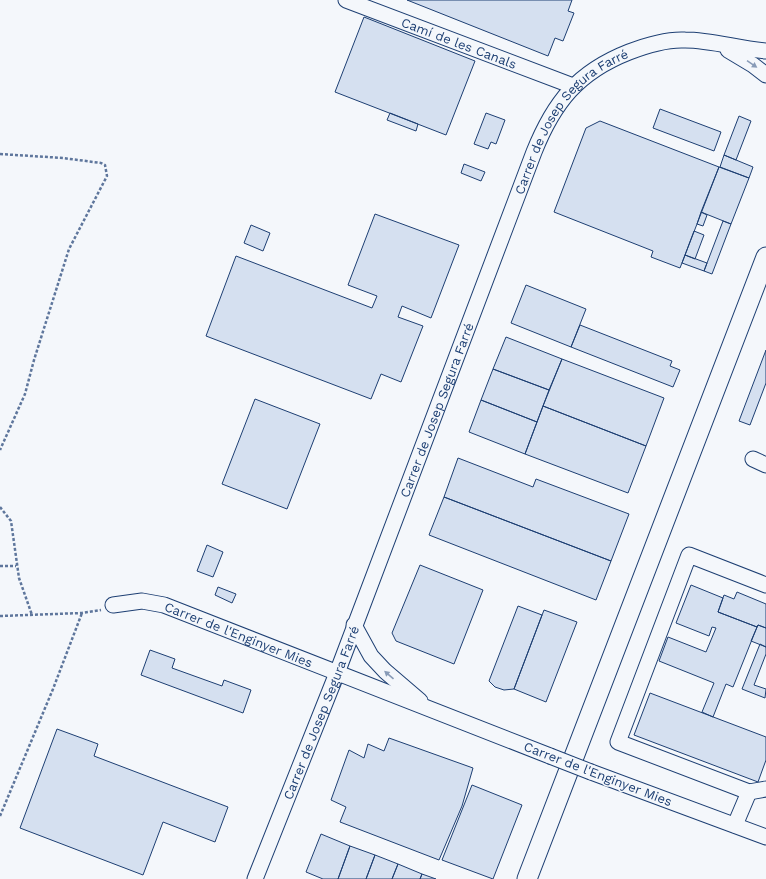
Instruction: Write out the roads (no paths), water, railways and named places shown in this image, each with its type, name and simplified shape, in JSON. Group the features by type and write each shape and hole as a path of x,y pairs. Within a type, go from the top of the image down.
{"main road":[{"path":"527,879 766,257"}],"street":[{"name":"Camí de les Canals","path":"346,0 573,86"},
{"name":"Carrer de Josep Segura Farré","path":"255,879 337,673 354,624 542,133 554,109 573,86 595,68 637,49 662,42 684,39 711,42 746,50 766,51"},
{"name":"Carrer de Josep Segura Farré","path":"711,42 735,54 766,75"},
{"path":"766,585 690,555 618,742 749,792 766,789"},
{"name":"Carrer de l'Enginyer Mies","path":"113,605 142,601 164,605 591,772 766,837"},
{"name":"Carrer de l'Enginyer Mies","path":"354,624 371,656 385,671 430,709"},
{"path":"735,826 749,792"}]}
